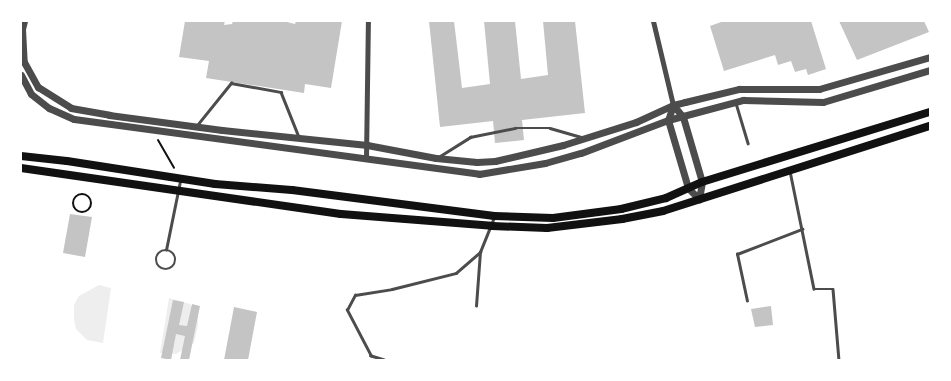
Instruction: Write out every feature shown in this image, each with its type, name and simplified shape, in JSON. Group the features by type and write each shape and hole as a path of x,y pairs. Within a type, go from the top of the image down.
{"main road":[{"path":"21,156 67,161 180,179 292,190 494,216 553,218 621,209 666,198 702,182 930,112"},
{"path":"21,168 341,214 492,226 547,228 622,220 664,211 930,126"}],"street":[{"path":"24,21 22,29 24,62 38,87 71,108 109,116 368,145 436,158 477,162 495,161 586,138 636,122 673,105 738,90 819,89 930,56"},
{"path":"366,158 368,145 368,21"},
{"path":"653,21 673,105 683,117 702,182 699,199"},
{"path":"21,74 31,94 49,108 74,119 479,174 545,163 581,153 668,120 743,100 823,102 930,70"},
{"path":"673,105 668,120 688,188 699,199"}],"lane":[{"path":"196,127 230,83 281,92 299,138"},
{"path":"736,102 748,143"},
{"path":"436,158 470,137 516,128 550,128 586,138"},
{"path":"790,170 814,289 833,288 839,360"},
{"path":"166,250 180,179"},
{"path":"476,306 480,252 492,226 494,216"},
{"path":"747,301 736,254 802,229"},
{"path":"166,250 173,252 176,260 173,266 164,269 157,263 157,257 160,252 166,250"},
{"path":"384,360 371,356 347,310 354,295 392,289 456,273 480,252"}],"path":[{"path":"153,131 180,179"},
{"path":"78,195 86,195 90,199 91,205 85,212 79,212 74,208 74,199 78,195"}],"shaded area":[{"path":"99,285 111,288 103,343 87,340 76,329 74,320 74,305 79,296"},
{"path":"169,298 190,304 198,317 194,343 176,354 160,353"}],"building":[{"path":"185,21 225,21 224,25 232,24 233,21 283,21 295,24 296,21 342,21 331,88 305,84 304,93 206,78 209,61 179,57"},
{"path":"429,21 454,21 462,88 490,84 484,21 515,21 521,79 548,75 543,21 575,21 585,113 522,120 524,140 495,143 493,121 440,127"},
{"path":"724,21 811,21 826,69 808,75 806,69 795,72 791,61 778,65 775,55 724,71 710,26"},
{"path":"839,21 924,21 929,32 857,60"},
{"path":"70,214 92,217 85,257 63,253"},
{"path":"173,300 184,302 179,325 187,326 192,304 200,306 189,360 180,360 185,336 176,334 171,360 161,358"},
{"path":"771,306 773,325 755,327 751,309"},
{"path":"234,307 257,312 248,360 224,360"}]}
